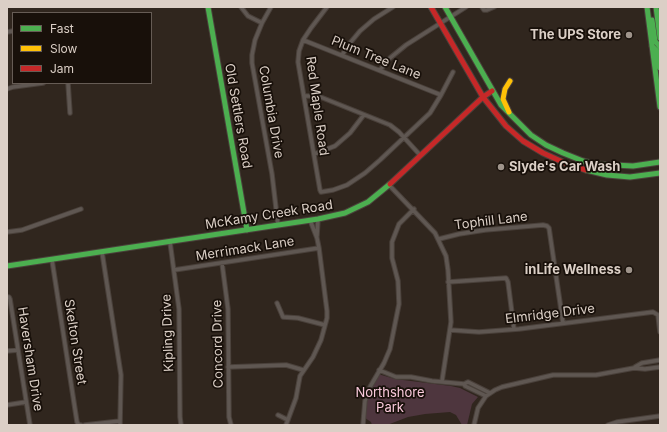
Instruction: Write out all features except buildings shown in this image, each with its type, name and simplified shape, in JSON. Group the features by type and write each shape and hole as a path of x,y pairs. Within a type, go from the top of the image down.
{"main road":[{"name":"Old Settlers Road","path":"208,7 247,230"},
{"path":"431,7 483,97 506,126 523,141 542,153 567,164 607,175 630,177 660,173"},
{"path":"445,7 501,105 510,116 531,135 546,145 573,157 595,164 633,166 660,162"},
{"path":"647,7 660,107"},
{"path":"656,7 660,38"},
{"path":"648,17 652,20 656,41 660,47"},
{"path":"652,46 657,51 660,68"},
{"path":"510,81 505,89 503,99 510,116"},
{"name":"McKamy Creek Road","path":"7,266 318,219 345,213 357,208 389,185 483,97 492,91"},
{"path":"542,153 546,145"}],"street":[{"path":"241,7 248,16 262,23"},
{"name":"Columbia Drive","path":"271,7 262,23 253,47 252,63 272,174 278,225"},
{"name":"Red Maple Road","path":"327,7 303,40 299,51 298,62 321,192 333,190 356,180 380,160 403,137"},
{"path":"342,55 360,31 374,19 393,7"},
{"path":"380,70 397,52 450,16 466,7"},
{"path":"482,7 484,10 487,10 494,7"},
{"name":"Plum Tree Lane","path":"303,40 441,95"},
{"path":"403,137 430,113 453,72"},
{"path":"7,89 36,84"},
{"path":"68,84 70,113"},
{"path":"304,96 318,96 363,116 390,125 399,132 420,155"},
{"path":"314,154 335,146 350,133 363,116"},
{"path":"389,185 435,232 446,256 451,304 450,330 442,381"},
{"path":"7,232 22,230 81,209"},
{"path":"363,425 365,401 370,387 384,363 390,349 399,304 398,281 392,258 392,242 399,224 414,209"},
{"path":"317,238 318,219"},
{"path":"286,425 295,403 300,376 313,357 321,340 327,311 319,248 310,220"},
{"name":"Tophill Lane","path":"439,239 485,230 543,225 549,228 563,323"},
{"name":"Kipling Drive","path":"170,242 179,309 181,425"},
{"name":"Merrimack Lane","path":"174,270 319,248"},
{"path":"85,425 120,423 121,376 102,252"},
{"name":"Skelton Street","path":"52,260 77,422 81,425"},
{"name":"Concord Drive","path":"222,263 228,309 229,417 231,425"},
{"path":"448,282 506,278 508,282 514,329"},
{"name":"Haversham Drive","path":"8,297 30,425"},
{"path":"277,303 283,317 298,318 325,325"},
{"name":"Elmridge Drive","path":"450,330 479,332 514,329 653,312 658,315 660,332"},
{"path":"7,351 18,350"},
{"path":"634,368 642,363 660,360"},
{"path":"228,367 286,366 303,370"},
{"path":"474,425 478,408 486,396 502,387 553,375 596,375 634,368 660,368"},
{"path":"379,370 396,377 411,377 432,381 464,384 468,382 490,393"},
{"path":"464,384 465,386 486,396"},
{"path":"7,405 26,402"},
{"path":"278,415 288,420"},
{"path":"608,425 617,422 660,416"}],"green space":[{"name":"Northshore Park","path":"378,374 395,379 460,388 478,397 472,404 467,425 462,425 456,415 450,412 408,417 387,425 372,425 371,422 365,418 367,400"}],"traffic: fast":[{"path":"208,7 247,230"},
{"path":"445,7 501,105 531,135 546,145 563,153 595,164 633,166 660,162"},
{"path":"647,7 660,107"},
{"path":"656,7 660,38"},
{"path":"652,20 655,41 660,47"},
{"path":"652,46 657,51 660,68"},
{"path":"586,170 607,175 630,177 660,173"},
{"path":"7,266 318,219 345,213 368,202 390,184"}],"traffic: slow":[{"path":"509,112 503,99 505,89 510,81"}],"traffic: jam":[{"path":"431,7 483,97 506,126 523,141 543,153 567,164 586,170"},
{"path":"390,184 483,97 492,91"}],"place":[{"name":"The UPS Store","path":"629,35"},
{"name":"Slyde's Car Wash","path":"501,167"},
{"name":"inLife Wellness","path":"629,270"}]}
